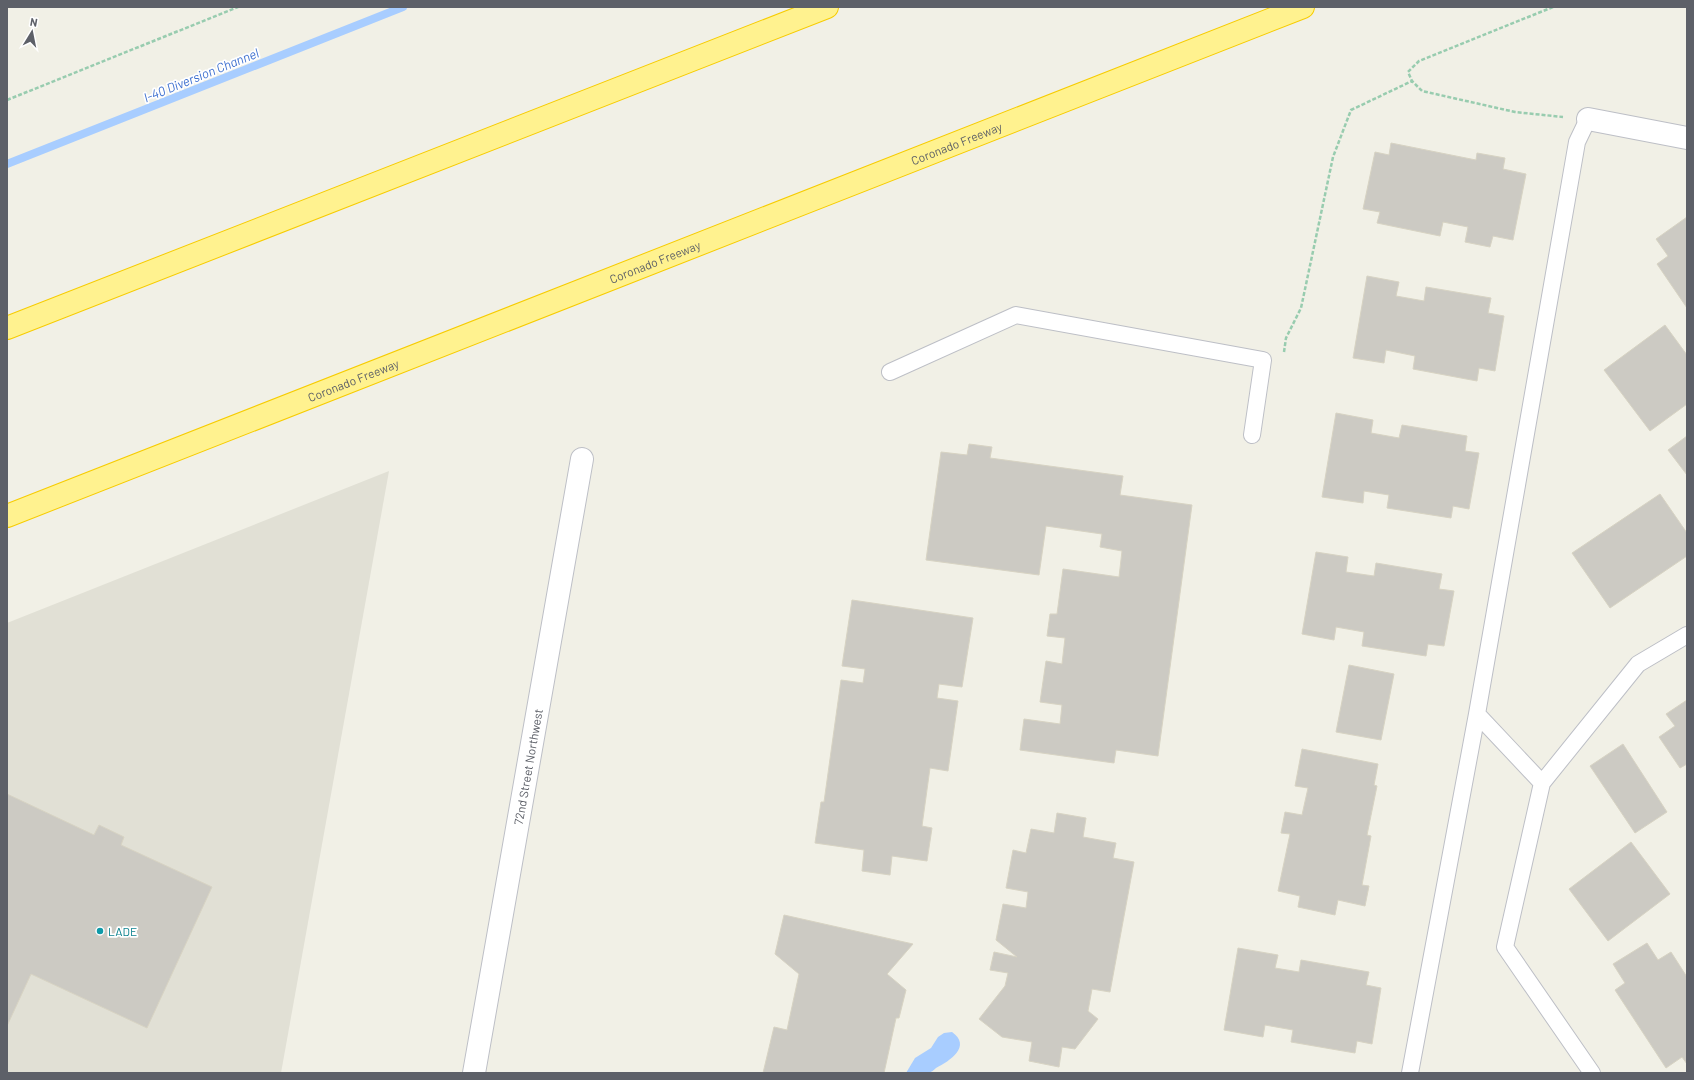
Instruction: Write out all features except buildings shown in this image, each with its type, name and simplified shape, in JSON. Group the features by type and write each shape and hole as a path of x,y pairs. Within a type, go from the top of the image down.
{"highway":[{"path":"7,328 827,7"},
{"name":"Coronado Freeway","path":"7,516 1303,7"}],"street":[{"path":"1588,119 1687,138"},
{"name":"72nd Street Northwest","path":"474,1073 582,459"}],"lane":[{"path":"1410,1073 1478,714 1577,142 1588,119"},
{"path":"890,372 1016,315 1263,360 1252,435"},
{"path":"1592,1073 1505,947 1542,783 1638,664 1687,635"},
{"path":"1478,714 1542,783"}],"path":[{"path":"7,100 238,7"},
{"path":"1553,7 1419,61 1408,72 1412,81 1422,91 1515,112 1588,119"},
{"path":"1284,353 1286,338 1301,308 1333,157 1351,110 1412,81"}],"shaded area":[{"path":"389,471 281,1073 7,1073 7,623"}],"water":[{"path":"952,1032 958,1037 960,1043 957,1053 929,1073 906,1073 915,1058 931,1048 938,1037 944,1033"}],"waterway":[{"name":"I-40 Diversion Channel","path":"7,164 403,7"}],"place":[{"name":"LADE","path":"100,931"}]}
